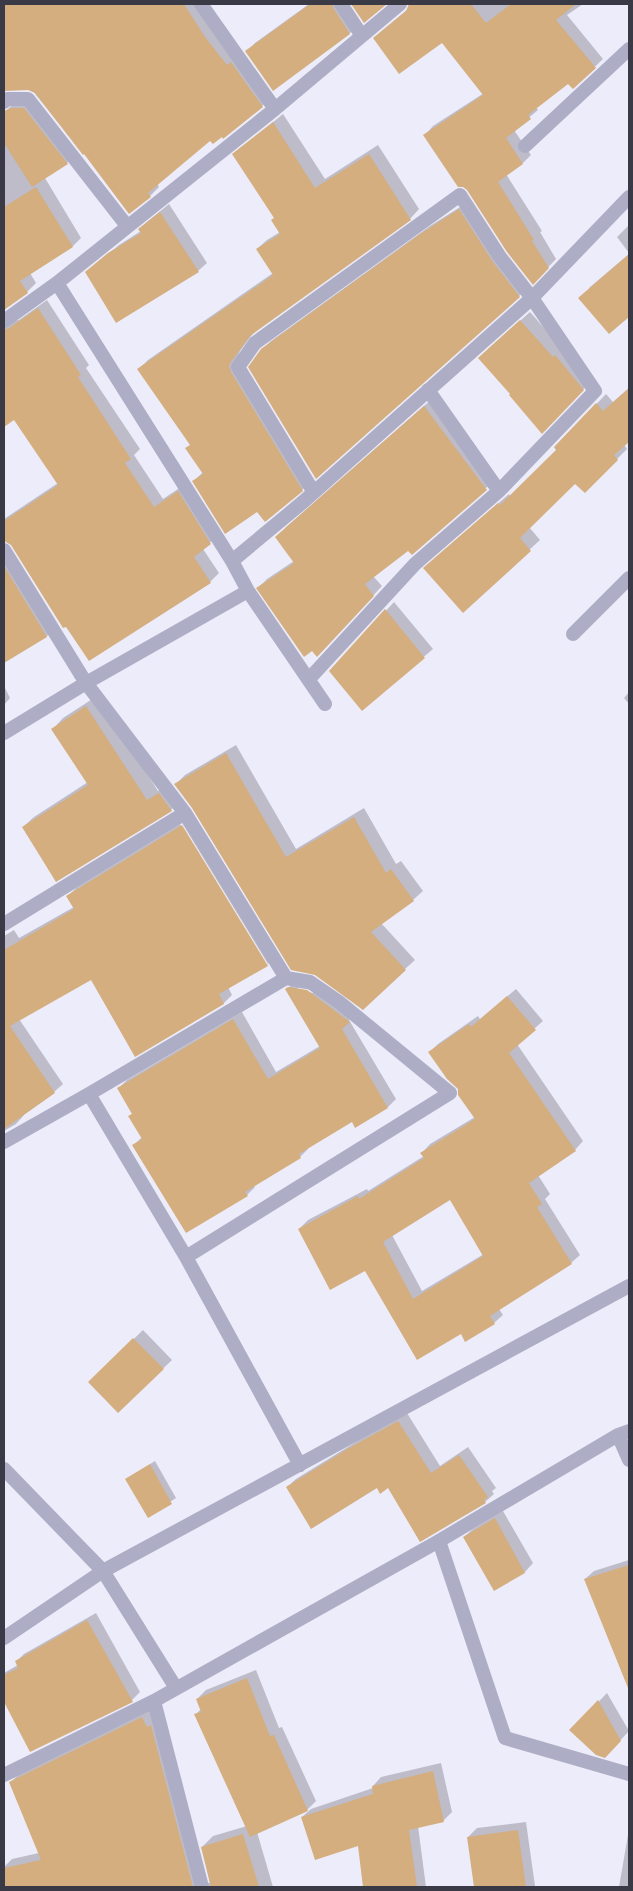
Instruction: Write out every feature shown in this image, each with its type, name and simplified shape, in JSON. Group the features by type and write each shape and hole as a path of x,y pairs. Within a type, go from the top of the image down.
{"street":[{"path":"200,4 275,109"},
{"path":"341,4 362,36"},
{"path":"4,321 57,283 275,109 400,4"},
{"path":"525,146 629,49"},
{"path":"4,102 8,99 28,99 127,226"},
{"path":"309,680 415,564 499,491 595,391 532,298 500,257 460,195 255,343 238,367 314,491"},
{"path":"232,562 303,502 532,298 629,197"},
{"path":"57,283 232,562 248,591 325,704"},
{"path":"428,390 499,491"},
{"path":"4,550 86,683 185,813 286,978"},
{"path":"573,634 629,578"},
{"path":"4,733 86,683 248,591"},
{"path":"4,924 185,813"},
{"path":"4,1142 286,978 310,982 339,1002 450,1093 186,1257"},
{"path":"88,1094 186,1257 300,1465"},
{"path":"4,1638 102,1571 629,1286"},
{"path":"4,1775 154,1701 440,1541 624,1433 629,1460"},
{"path":"4,1469 102,1571 176,1688"},
{"path":"440,1541 505,1738 629,1774"},
{"path":"154,1701 202,1887"}],"building":[{"path":"4,4 184,4 205,37 227,65 231,62 263,107 223,139 222,137 213,144 210,141 148,193 151,197 129,214 35,93 28,90 4,91"},
{"path":"310,4 332,4 350,34 273,91 245,51"},
{"path":"351,4 387,4 364,23"},
{"path":"409,4 471,4 486,23 511,4 576,4 556,20 596,68 573,89 568,84 528,115 531,119 506,138 523,164 498,182 549,268 533,285 507,252 467,190 463,187 458,187 423,135 483,95 442,43 399,74 373,38 406,11"},
{"path":"11,108 24,108 68,164 32,187 4,143 4,111"},
{"path":"273,122 315,188 369,154 411,220 250,336 231,362 229,366 231,372 303,491 265,522 257,512 225,534 192,481 203,474 185,448 190,445 137,369 273,275 256,249 280,234 271,220 274,218 232,154"},
{"path":"36,187 73,247 20,281 28,293 4,310 4,207"},
{"path":"459,209 493,262 520,297 316,479 248,367 261,349 420,234"},
{"path":"160,212 199,272 116,323 85,272 108,253 141,233 138,229"},
{"path":"629,254 629,317 609,334 578,298"},
{"path":"38,308 81,375 78,377 131,459 125,463 154,507 178,491 211,544 194,557 211,583 89,661 66,627 63,628 11,545 4,541 4,521 58,485 14,420 4,427 4,330"},
{"path":"520,320 553,357 555,355 584,390 542,434 478,358"},
{"path":"629,388 629,442 614,455 618,460 585,493 575,484 520,538 531,551 463,613 423,568 498,503 500,505 556,450 554,447 596,403 603,411"},
{"path":"424,406 487,490 412,555 408,551 365,584 374,596 317,657 312,651 304,657 256,588 294,563 275,537"},
{"path":"4,566 47,637 4,663"},
{"path":"385,609 425,658 362,711 329,671"},
{"path":"86,706 147,800 159,793 172,811 56,882 22,827 88,785 51,729"},
{"path":"226,753 286,857 354,817 386,873 391,869 414,901 371,932 406,970 363,1010 315,975 291,970 192,808 174,784"},
{"path":"182,825 268,966 219,994 224,1004 135,1057 91,980 10,1026 55,1093 4,1129 4,950 74,909 66,896"},
{"path":"288,987 307,990 350,1022 342,1029 388,1108 355,1128 352,1122 299,1154 301,1158 245,1192 248,1196 186,1233 132,1145 142,1139 128,1116 132,1114 117,1088 233,1019 268,1079 320,1048 285,989"},
{"path":"507,996 536,1030 509,1053 576,1151 529,1183 542,1204 537,1207 572,1264 490,1316 495,1324 465,1342 461,1334 417,1360 365,1271 330,1290 298,1229 358,1196 359,1199 424,1158 420,1153 475,1119 458,1095 458,1089 447,1079 428,1052 469,1024 471,1027","holes":["450,1200 483,1256 413,1299 383,1242"]},
{"path":"133,1338 164,1369 118,1413 88,1382"},
{"path":"398,1421 431,1473 459,1455 488,1497 484,1500 486,1503 420,1542 388,1488 380,1494 377,1488 311,1529 286,1487 349,1448"},
{"path":"150,1464 172,1504 148,1518 125,1479"},
{"path":"495,1518 525,1573 494,1591 463,1537"},
{"path":"629,1565 629,1688 628,1688 584,1579"},
{"path":"87,1620 133,1702 30,1752 4,1702 4,1675 18,1668 15,1661"},
{"path":"247,1678 270,1736 274,1735 308,1811 250,1837 194,1714 201,1712 196,1699"},
{"path":"598,1700 621,1741 605,1758 596,1755 569,1730"},
{"path":"142,1717 147,1727 151,1725 193,1887 4,1887 4,1868 41,1860 9,1782"},
{"path":"433,1771 444,1822 409,1830 417,1887 363,1887 358,1846 315,1860 301,1817 373,1794 372,1786"},
{"path":"518,1830 526,1887 474,1887 467,1837"},
{"path":"243,1834 259,1887 211,1887 201,1847"}]}
